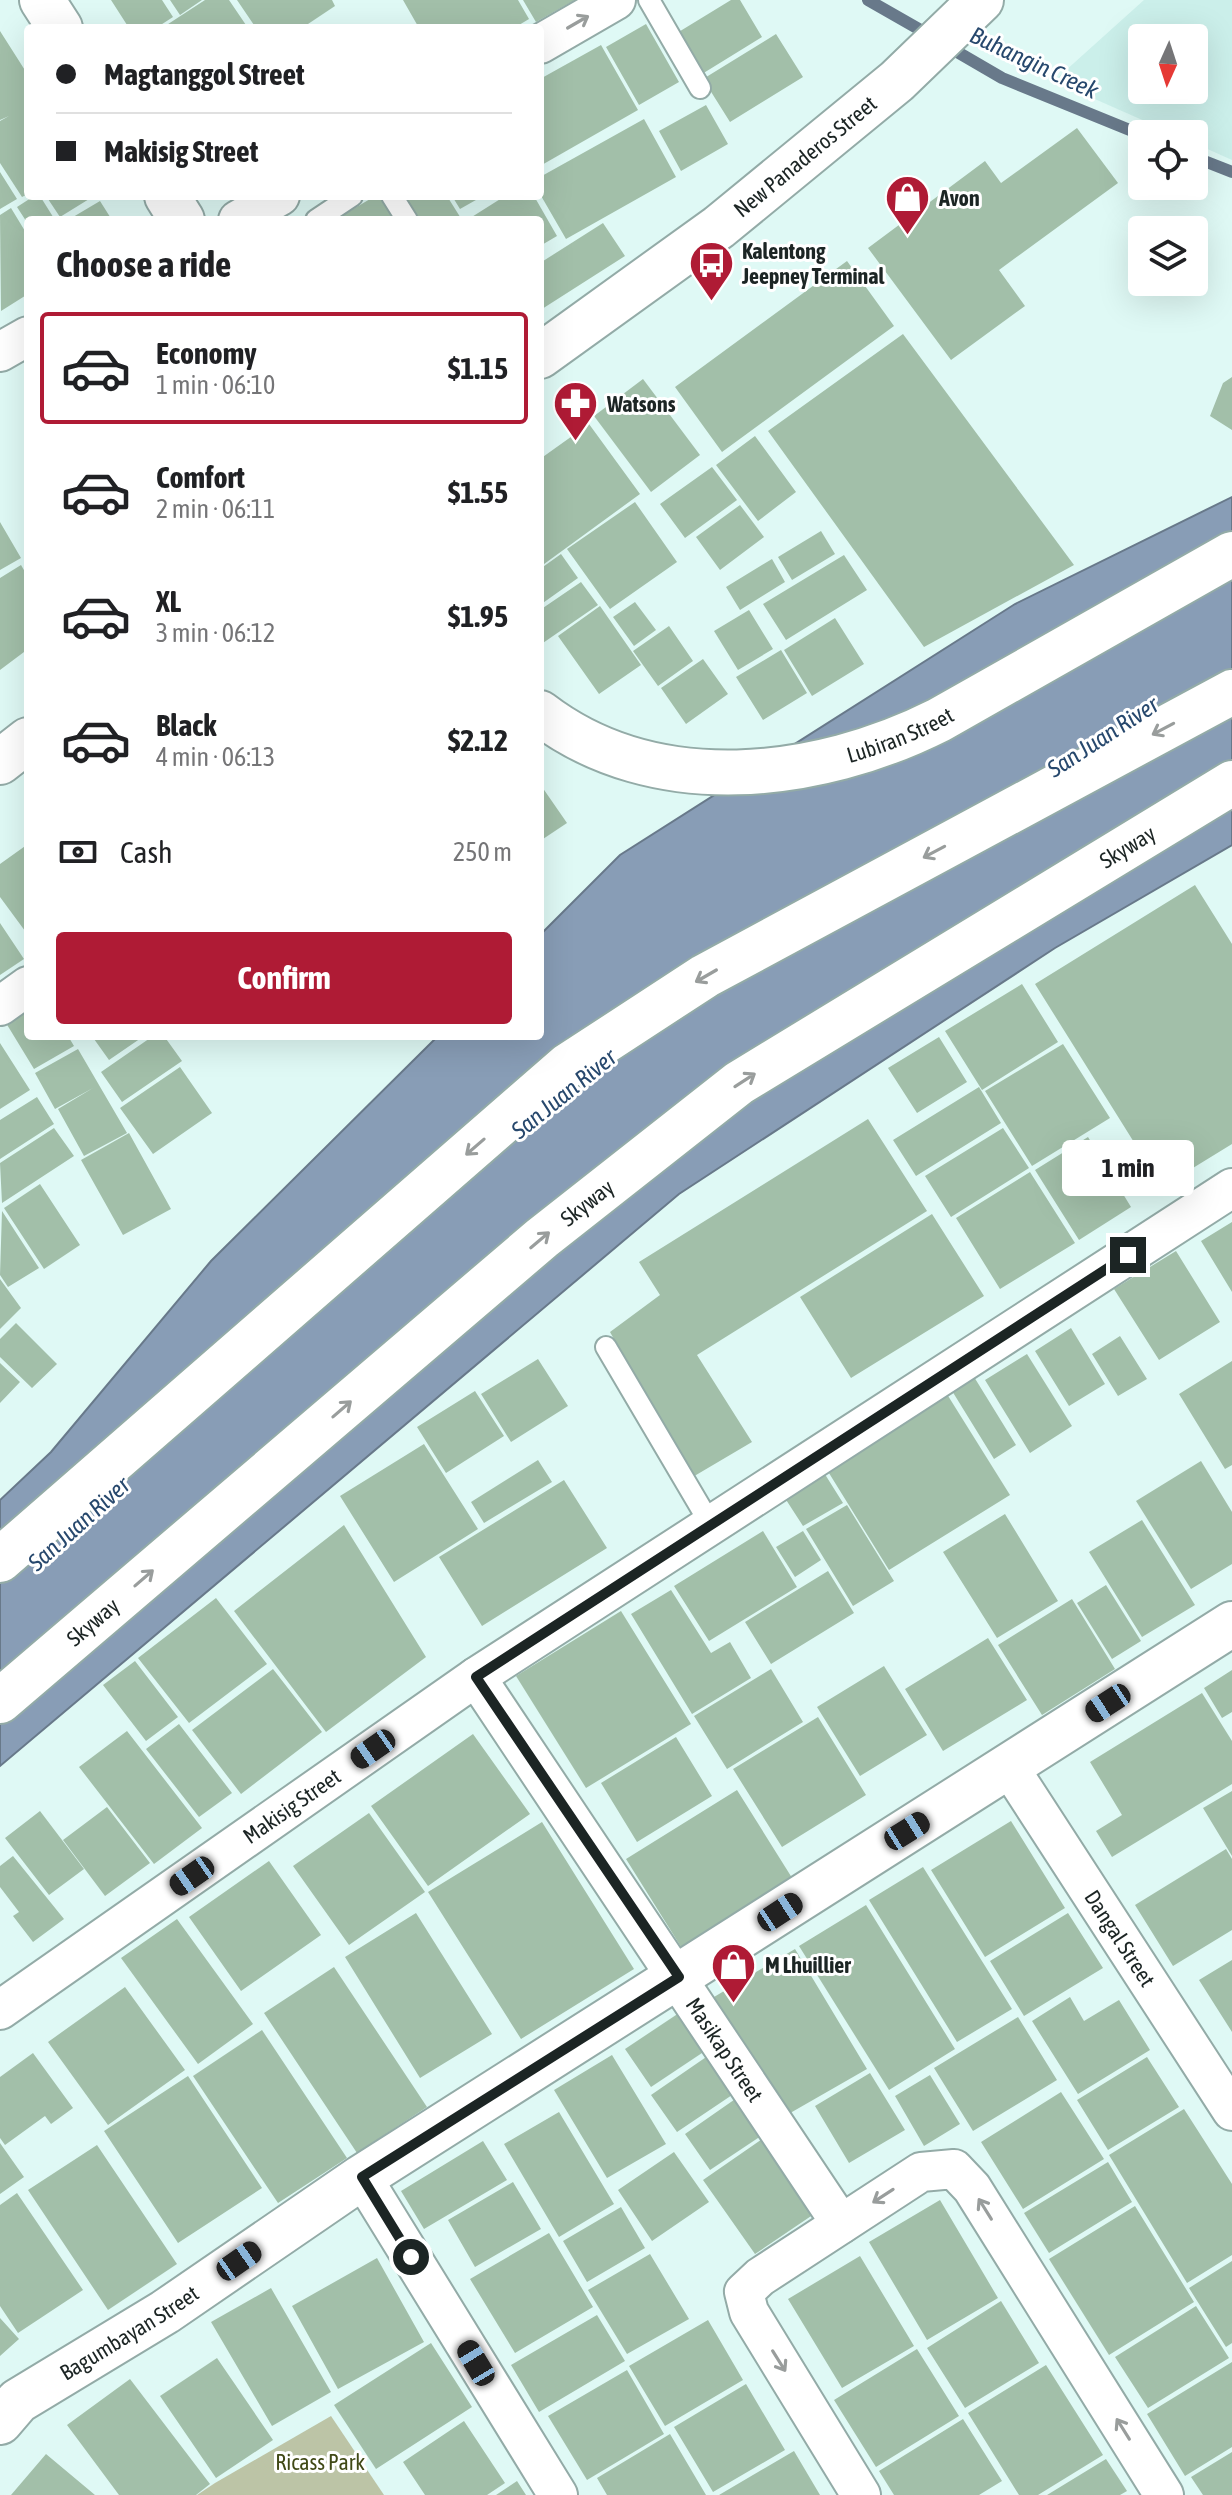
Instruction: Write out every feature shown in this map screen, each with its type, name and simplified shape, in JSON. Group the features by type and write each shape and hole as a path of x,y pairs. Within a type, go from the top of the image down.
{"main road":[{"path":"42,0 57,24"},
{"name":"New Panaderos Street","path":"544,353 719,227 897,81 973,8"},
{"name":"Lubiran Street","path":"544,715 614,751 683,769 768,772 838,761 881,747 939,720 1232,554"},
{"path":"0,1560 567,1066 705,976 1232,692"},
{"path":"0,762 24,743"},
{"name":"Skyway","path":"0,1701 542,1238 739,1083 1232,783"},
{"name":"Bagumbayan Street","path":"0,2422 18,2401 165,2312 362,2177 1232,1624"}],"street":[{"path":"544,42 616,0"},
{"path":"245,216 273,200"},
{"path":"0,352 24,338"},
{"path":"0,1006 24,989"},
{"name":"Makisig Street","path":"0,2010 476,1677 1232,1188"},
{"name":"Masikap Street","path":"476,1677 841,2224"},
{"name":"Dangal Street","path":"1009,1767 1232,2111"},
{"path":"861,2495 749,2312 744,2292 760,2277 921,2172 954,2169 972,2188 1164,2495"},
{"path":"362,2177 558,2495"}],"lane":[{"path":"649,0 700,88"},
{"path":"322,216 346,200"},
{"path":"606,1347 711,1525"}],"shaded area":[{"path":"1144,0 1232,0 1232,160 1208,149 1208,120 1142,120 1054,81"}],"green space":[{"name":"Ricass Park","path":"331,2416 384,2495 197,2495 215,2483"}],"water":[{"name":"San Juan River","path":"1232,497 1232,845 1055,948 679,1194 0,1766 0,1500 51,1452 211,1261 434,1040 544,1040 544,931 620,855 1015,604"}],"building":[{"path":"111,0 162,0 173,17 162,24 126,24"},
{"path":"170,0 202,0 180,15"},
{"path":"205,0 229,0 245,24 168,24"},
{"path":"237,0 332,0 335,6 308,24 253,24"},
{"path":"403,0 518,0 529,19 521,24 417,24"},
{"path":"523,0 575,0 536,22"},
{"path":"731,0 740,0 762,37 702,74 677,33"},
{"path":"646,24 679,82 639,105 606,47"},
{"path":"0,31 24,69 22,197 0,163 0,121 9,116 0,120"},
{"path":"776,34 803,77 730,122 703,79"},
{"path":"601,45 638,110 544,164 544,77"},
{"path":"706,105 728,144 681,171 659,131"},
{"path":"644,119 676,177 566,239 543,200 544,175"},
{"path":"1077,128 1118,183 999,270 1025,306 951,360 868,248 985,161 1001,183"},
{"path":"0,172 17,199 0,209"},
{"path":"28,200 42,200 52,216 24,218 17,207"},
{"path":"49,200 88,200 62,216"},
{"path":"368,200 386,200 396,216 342,216"},
{"path":"400,200 450,200 460,216 410,216"},
{"path":"454,200 476,200 460,209"},
{"path":"499,200 536,200 557,236 544,244 544,216 473,216"},
{"path":"100,201 109,216 75,216"},
{"path":"11,208 24,229 24,297 1,311 0,215"},
{"path":"603,223 625,256 544,308 544,260"},
{"path":"847,261 894,326 722,452 675,387"},
{"path":"903,334 1074,565 924,647 768,431"},
{"path":"1232,377 1232,430 1210,416 1223,383"},
{"path":"643,379 700,455 651,492 594,416"},
{"path":"589,424 640,494 544,564 544,456"},
{"path":"755,436 796,492 758,521 716,465"},
{"path":"712,467 737,500 685,538 660,504"},
{"path":"635,502 677,562 610,609 567,549"},
{"path":"740,505 764,537 720,570 696,537"},
{"path":"0,522 21,558 0,570"},
{"path":"821,531 835,554 792,580 778,557"},
{"path":"561,554 578,578 544,602 544,566"},
{"path":"844,555 867,590 786,640 763,604"},
{"path":"772,559 785,582 740,610 726,587"},
{"path":"21,565 24,570 24,652 0,670 0,578"},
{"path":"581,582 598,605 544,642 544,607"},
{"path":"635,602 656,630 634,646 613,617"},
{"path":"600,606 641,665 599,694 558,636"},
{"path":"749,610 773,649 738,670 714,631"},
{"path":"835,618 864,664 812,696 784,650"},
{"path":"669,626 693,661 658,686 633,651"},
{"path":"781,650 807,693 763,720 736,677"},
{"path":"703,659 728,694 686,724 661,688"},
{"path":"544,790 567,823 544,838"},
{"path":"24,847 24,930 0,897 0,864"},
{"path":"1195,885 1232,944 1232,1144 1162,1187 1035,984"},
{"path":"0,923 24,959 0,975"},
{"path":"1022,984 1058,1042 982,1090 945,1031"},
{"path":"24,1012 24,1040 70,1040 74,1046 34,1069 6,1023"},
{"path":"939,1037 967,1082 917,1113 888,1068"},
{"path":"95,1040 138,1040 109,1060"},
{"path":"147,1040 167,1040 182,1061 122,1102 101,1072"},
{"path":"0,1043 30,1090 0,1109"},
{"path":"1063,1044 1110,1118 1032,1166 985,1091"},
{"path":"78,1049 127,1133 84,1156 58,1109 93,1088 55,1109 35,1073"},
{"path":"180,1067 212,1113 153,1154 120,1108"},
{"path":"979,1087 1001,1123 916,1176 893,1140"},
{"path":"37,1097 54,1124 0,1159 0,1120"},
{"path":"868,1119 927,1211 697,1355 752,1442 691,1478 610,1332 660,1295 639,1262"},
{"path":"54,1128 74,1156 2,1203 0,1163"},
{"path":"1003,1128 1029,1168 951,1217 925,1176"},
{"path":"129,1133 171,1209 123,1235 81,1160"},
{"path":"1088,1137 1131,1207 1079,1240 1035,1170"},
{"path":"1030,1172 1075,1243 1000,1289 956,1218"},
{"path":"40,1184 80,1245 44,1269 4,1208"},
{"path":"2,1211 39,1268 8,1287 0,1275"},
{"path":"932,1214 984,1296 851,1378 800,1297"},
{"path":"1232,1222 1232,1292 1201,1241"},
{"path":"1176,1251 1220,1322 1159,1360 1114,1289"},
{"path":"0,1279 21,1308 0,1329"},
{"path":"16,1323 57,1364 32,1388 0,1357 0,1339"},
{"path":"1071,1328 1105,1384 1069,1406 1035,1351"},
{"path":"1120,1336 1147,1379 1118,1396 1092,1354"},
{"path":"1027,1354 1072,1426 1030,1453 985,1380"},
{"path":"538,1359 568,1406 511,1442 481,1394"},
{"path":"1232,1361 1232,1465 1225,1469 1179,1394"},
{"path":"0,1363 20,1382 0,1403"},
{"path":"971,1372 1016,1445 994,1459 949,1386"},
{"path":"475,1391 504,1436 446,1473 417,1427"},
{"path":"945,1391 1010,1495 889,1570 824,1465"},
{"path":"424,1444 478,1529 394,1582 340,1496"},
{"path":"538,1460 552,1482 484,1523 471,1502"},
{"path":"1201,1461 1232,1512 1232,1564 1191,1589 1136,1501"},
{"path":"821,1468 843,1503 803,1526 781,1492"},
{"path":"564,1480 607,1548 482,1626 439,1557"},
{"path":"847,1505 894,1581 853,1606 806,1529"},
{"path":"1005,1514 1058,1601 997,1638 943,1552"},
{"path":"1142,1520 1195,1605 1142,1637 1089,1552"},
{"path":"344,1525 426,1657 326,1732 234,1611"},
{"path":"763,1531 797,1587 709,1641 674,1586"},
{"path":"803,1531 821,1560 795,1577 776,1547"},
{"path":"828,1571 854,1613 771,1664 745,1622"},
{"path":"1106,1585 1141,1641 1112,1659 1077,1603"},
{"path":"671,1590 711,1653 730,1642 751,1678 692,1714 631,1614"},
{"path":"216,1598 267,1664 189,1723 138,1658"},
{"path":"1072,1599 1115,1669 1042,1715 998,1645"},
{"path":"621,1611 691,1724 586,1788 516,1676"},
{"path":"988,1638 1027,1700 943,1751 905,1689"},
{"path":"135,1661 178,1717 146,1741 103,1685"},
{"path":"884,1666 927,1735 860,1776 817,1707"},
{"path":"273,1669 322,1732 241,1794 192,1730"},
{"path":"771,1669 803,1722 727,1769 694,1716"},
{"path":"1232,1670 1232,1712 1222,1718 1204,1688"},
{"path":"1202,1693 1232,1741 1232,1784 1112,1857 1096,1831 1122,1815 1090,1762"},
{"path":"818,1717 866,1795 782,1847 733,1769"},
{"path":"179,1724 232,1793 199,1817 146,1749"},
{"path":"127,1731 202,1828 154,1864 79,1767"},
{"path":"473,1734 530,1814 428,1886 371,1806"},
{"path":"676,1737 712,1796 637,1842 601,1783"},
{"path":"737,1790 794,1881 683,1950 626,1859"},
{"path":"1232,1791 1232,1856 1203,1808"},
{"path":"107,1807 150,1863 105,1896 63,1840"},
{"path":"40,1811 84,1869 49,1895 5,1838"},
{"path":"369,1813 425,1892 349,1945 293,1866"},
{"path":"1011,1821 1065,1908 985,1957 931,1870"},
{"path":"542,1822 634,1969 521,2039 428,1892"},
{"path":"1226,1849 1232,1859 1232,1930 1173,1966 1135,1905"},
{"path":"13,1856 64,1919 33,1942 13,1916 19,1912 0,1887 0,1866"},
{"path":"269,1861 321,1935 241,1991 189,1917"},
{"path":"923,1867 1012,2009 957,2042 869,1900"},
{"path":"866,1905 955,2049 889,2090 799,1946"},
{"path":"416,1913 492,2034 420,2078 345,1957"},
{"path":"1068,1913 1103,1968 1024,2016 990,1961"},
{"path":"177,1919 253,2024 198,2064 121,1958"},
{"path":"795,1949 867,2069 785,2116 714,1997"},
{"path":"1232,1960 1232,2032 1199,1980"},
{"path":"334,1967 427,2107 357,2153 264,2013"},
{"path":"125,1987 185,2070 108,2125 48,2042"},
{"path":"1070,1997 1084,2021 1119,2000 1150,2050 1078,2094 1032,2021"},
{"path":"682,2011 708,2049 651,2087 625,2049"},
{"path":"1018,2017 1057,2080 973,2131 934,2068"},
{"path":"262,2030 347,2158 278,2203 193,2076"},
{"path":"33,2053 73,2108 51,2124 45,2116 5,2145 0,2138 0,2077"},
{"path":"712,2053 738,2091 677,2132 651,2095"},
{"path":"612,2055 666,2144 607,2178 554,2090"},
{"path":"1147,2057 1179,2107 1108,2150 1077,2100"},
{"path":"870,2073 905,2130 849,2163 815,2106"},
{"path":"930,2075 960,2124 924,2146 895,2096"},
{"path":"188,2076 262,2188 178,2243 104,2131"},
{"path":"1061,2092 1104,2159 1023,2209 981,2142"},
{"path":"741,2095 767,2132 710,2170 685,2134"},
{"path":"1184,2109 1232,2184 1232,2255 1187,2283 1109,2155"},
{"path":"559,2112 614,2204 559,2237 504,2144"},
{"path":"768,2135 820,2210 755,2254 703,2180"},
{"path":"483,2141 507,2180 424,2229 401,2191"},
{"path":"0,2143 24,2177 0,2194"},
{"path":"97,2145 177,2264 108,2310 28,2190"},
{"path":"674,2152 709,2202 652,2241 618,2190"},
{"path":"1108,2162 1132,2202 1049,2253 1024,2213"},
{"path":"513,2182 541,2229 475,2267 448,2220"},
{"path":"17,2193 83,2290 18,2333 0,2306 0,2205"},
{"path":"940,2200 998,2298 927,2340 869,2242"},
{"path":"1135,2206 1194,2302 1109,2355 1049,2259"},
{"path":"621,2207 645,2248 587,2282 563,2241"},
{"path":"549,2233 593,2307 515,2353 470,2279"},
{"path":"650,2254 689,2319 627,2354 588,2290"},
{"path":"860,2256 914,2346 842,2388 788,2299"},
{"path":"377,2258 424,2342 338,2389 292,2306"},
{"path":"1232,2261 1232,2343 1226,2347 1189,2288"},
{"path":"271,2288 331,2392 272,2426 211,2322"},
{"path":"1001,2301 1039,2363 965,2408 927,2348"},
{"path":"1196,2306 1229,2358 1148,2408 1115,2357"},
{"path":"597,2315 625,2361 539,2412 511,2365"},
{"path":"0,2318 19,2339 0,2356"},
{"path":"708,2320 743,2380 665,2426 629,2366"},
{"path":"431,2343 472,2407 376,2469 334,2405"},
{"path":"917,2349 959,2416 876,2467 834,2400"},
{"path":"217,2358 273,2440 216,2478 160,2396"},
{"path":"1232,2362 1232,2447 1185,2476 1147,2414"},
{"path":"1046,2365 1103,2455 1038,2495 1019,2495 968,2413"},
{"path":"627,2370 664,2434 587,2480 548,2416"},
{"path":"130,2379 210,2484 196,2495 119,2495 67,2425"},
{"path":"746,2384 785,2450 713,2492 674,2427"},
{"path":"963,2419 1002,2481 979,2495 894,2495 879,2471"},
{"path":"464,2421 505,2483 487,2495 425,2495 403,2462"},
{"path":"670,2434 706,2495 607,2495 597,2478"},
{"path":"794,2451 820,2495 719,2495"},
{"path":"1232,2452 1232,2495 1203,2495 1191,2477"},
{"path":"46,2454 95,2495 11,2495"},
{"path":"1106,2459 1127,2491 1120,2495 1047,2495"},
{"path":"517,2481 526,2495 496,2495"}],"waterway":[{"name":"Buhangin Creek","path":"868,0 931,36"},
{"name":"Buhangin Creek","path":"947,46 1002,78 1128,129"},
{"name":"Buhangin Creek","path":"1208,163 1232,172"}],"place":[{"name":"Avon","path":"908,237"},
{"name":"Kalentong Jeepney Terminal","path":"711,303"},
{"name":"Watsons","path":"576,443"},
{"name":"M Lhuillier","path":"734,2004"}],"route":[{"path":"411,2257 362,2177 679,1977 476,1677 1128,1255"}]}
